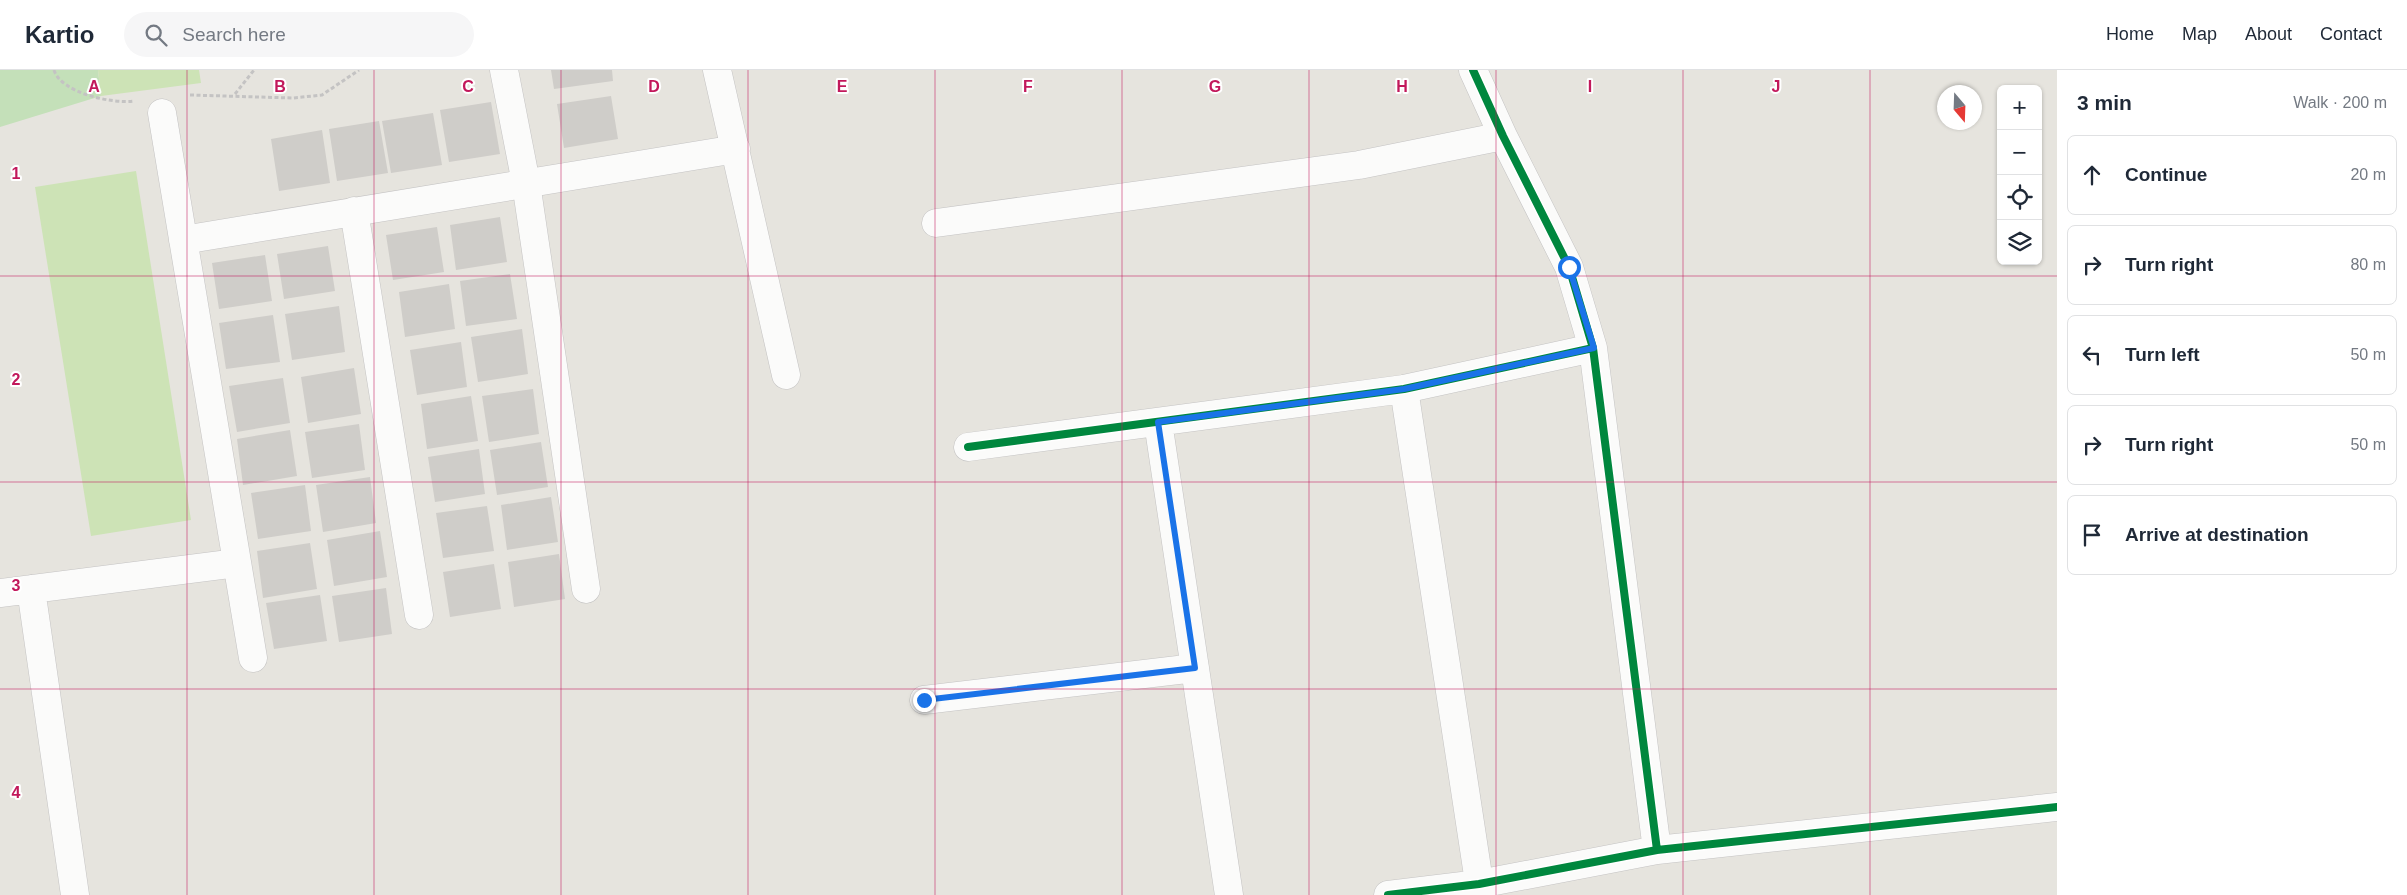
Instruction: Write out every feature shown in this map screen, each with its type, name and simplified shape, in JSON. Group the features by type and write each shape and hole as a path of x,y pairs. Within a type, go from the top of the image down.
{"street":[{"path":"504,70 526,183 586,589"},
{"path":"717,70 786,375"},
{"path":"1473,70 1503,136 1569,267 1594,348 1657,850"},
{"path":"161,103 253,658"},
{"path":"936,223 1359,166 1503,136"},
{"path":"183,240 736,148"},
{"path":"354,211 419,615"},
{"path":"968,447 1404,389 1594,348"},
{"path":"1404,389 1480,889"},
{"path":"1158,422 1229,895"},
{"path":"0,593 237,563"},
{"path":"31,589 75,895"},
{"path":"924,700 1195,668"},
{"path":"1388,895 1480,889 1657,850 2057,807"}],"path":[{"path":"54,70 56,77 73,90 122,103 161,103 234,95 293,98 322,94 359,70"},
{"path":"234,95 254,70"}],"green space":[{"path":"0,70 98,70 101,96 0,127"},
{"path":"98,70 199,70 201,83 101,96"},
{"path":"136,171 191,520 91,536 35,187"}],"building":[{"path":"551,70 612,70 613,81 554,89"},
{"path":"611,96 618,139 564,148 557,104"},
{"path":"491,102 500,154 449,162 440,110"},
{"path":"433,113 442,165 391,173 382,121"},
{"path":"379,121 388,173 337,181 329,129"},
{"path":"322,130 330,183 279,191 271,139"},
{"path":"500,217 507,262 456,270 450,225"},
{"path":"437,227 444,272 393,280 386,235"},
{"path":"328,246 335,291 284,299 277,254"},
{"path":"265,255 272,301 219,309 212,263"},
{"path":"510,274 517,319 466,326 460,281"},
{"path":"449,284 455,329 405,337 399,292"},
{"path":"339,306 345,352 292,360 285,314"},
{"path":"273,315 280,362 226,369 219,323"},
{"path":"522,329 528,374 478,382 471,337"},
{"path":"461,342 467,387 417,395 410,350"},
{"path":"354,368 361,414 308,423 301,377"},
{"path":"283,378 290,423 237,432 229,386"},
{"path":"533,389 539,434 489,442 482,396"},
{"path":"471,396 478,441 427,449 421,404"},
{"path":"359,424 365,470 312,478 305,432"},
{"path":"290,430 297,476 243,485 237,439"},
{"path":"541,442 548,487 497,495 490,450"},
{"path":"479,449 485,494 435,502 428,457"},
{"path":"370,477 376,523 323,532 316,485"},
{"path":"305,485 311,531 258,539 251,493"},
{"path":"551,497 558,542 507,550 501,505"},
{"path":"487,506 494,551 443,558 436,513"},
{"path":"380,531 387,577 334,586 327,540"},
{"path":"310,543 317,589 263,598 257,551"},
{"path":"559,554 565,599 514,607 508,562"},
{"path":"494,564 501,609 450,617 443,572"},
{"path":"386,588 392,634 339,642 332,596"},
{"path":"320,595 327,641 274,649 266,603"}],"cycle path":[{"path":"1473,70 1503,136 1569,267 1593,348 1657,850"},
{"path":"968,447 1404,389 1593,348"},
{"path":"1388,895 1479,884 1657,850 2057,807"}],"route":[{"path":"924,700 1195,668 1158,422 1404,389 1594,348 1569,267"}]}
